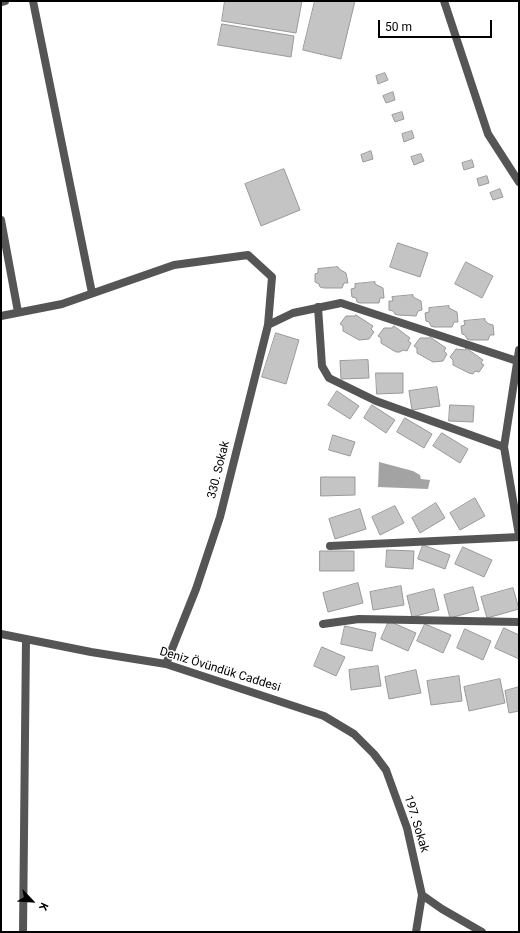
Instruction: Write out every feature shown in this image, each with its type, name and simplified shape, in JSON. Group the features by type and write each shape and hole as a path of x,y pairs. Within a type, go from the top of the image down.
{"street":[{"path":"1,2 5,1"},
{"path":"1,316 62,304 92,294 33,1"},
{"path":"444,1 488,134 519,182"},
{"path":"1,220 18,312"},
{"name":"330. Sokak","path":"92,294 174,265 248,255 272,277 268,325 220,517 196,589 166,664"},
{"path":"268,325 293,313 341,302 517,361"},
{"path":"318,307 322,366 329,378 376,401 504,447"},
{"path":"330,546 519,536 504,447 519,350"},
{"path":"323,624 359,619 519,622"},
{"name":"Deniz Övündük Caddesi","path":"1,634 91,652 166,664 324,716 354,734"},
{"path":"23,932 26,639"},
{"name":"197. Sokak","path":"354,734 374,754 386,770 407,828 422,895 416,932"},
{"path":"422,895 442,909 482,932"}],"shaded area":[{"path":"379,462 413,471 420,475 421,479 430,480 428,489 378,487"}],"building":[{"path":"225,1 302,1 296,33 222,21"},
{"path":"315,1 355,1 341,59 303,50"},
{"path":"222,24 294,36 291,57 218,45"},
{"path":"385,73 388,80 378,84 376,76"},
{"path":"393,92 395,100 386,103 383,96"},
{"path":"402,112 404,119 395,122 392,115"},
{"path":"412,131 414,138 404,142 402,134"},
{"path":"371,151 373,159 363,162 361,155"},
{"path":"421,154 424,161 414,165 411,157"},
{"path":"472,160 474,167 464,170 462,163"},
{"path":"284,169 300,210 261,226 245,184"},
{"path":"487,176 489,183 479,186 477,179"},
{"path":"500,189 503,197 493,200 490,193"},
{"path":"398,243 428,253 420,277 390,267"},
{"path":"466,262 493,276 482,298 455,284"},
{"path":"338,267 346,273 348,283 344,283 342,288 324,288 320,287 319,284 315,282 315,274 318,273 318,269"},
{"path":"375,282 375,284 383,288 384,298 380,298 379,303 360,303 357,302 356,298 352,297 351,289 355,288 355,284"},
{"path":"413,295 413,297 421,301 422,310 418,311 416,316 398,315 389,310 389,301 393,301 392,297"},
{"path":"449,306 449,308 457,312 458,322 454,322 452,327 434,327 426,321 425,313 429,312 429,308"},
{"path":"356,315 373,326 371,329 374,332 369,339 359,340 343,331 343,326 340,324 346,316"},
{"path":"485,319 485,321 489,324 493,325 494,335 490,335 488,340 470,340 462,334 461,326 465,325 464,321"},
{"path":"394,326 410,338 408,341 411,343 407,351 403,350 396,352 381,343 381,338 378,336 384,328 392,328"},
{"path":"276,333 299,340 286,384 262,377"},
{"path":"430,337 446,348 444,351 447,354 443,361 433,362 417,353 417,348 414,346 420,338"},
{"path":"466,348 483,360 481,363 484,365 479,372 475,371 473,374 469,373 453,365 453,360 450,357 456,349 465,350"},
{"path":"368,360 369,378 341,379 340,361"},
{"path":"376,373 403,373 403,393 377,394"},
{"path":"437,387 440,406 412,410 409,391"},
{"path":"337,391 359,406 350,419 328,405"},
{"path":"372,405 395,420 386,433 364,418"},
{"path":"450,405 474,406 473,422 449,421"},
{"path":"405,418 432,434 424,448 397,432"},
{"path":"442,433 468,449 460,463 433,446"},
{"path":"333,435 355,442 350,456 329,450"},
{"path":"321,477 355,477 355,495 321,496"},
{"path":"475,498 485,516 460,530 450,513"},
{"path":"436,503 445,518 420,533 412,518"},
{"path":"395,506 404,523 380,535 372,517"},
{"path":"360,509 366,529 335,539 329,519"},
{"path":"423,545 450,555 445,569 418,559"},
{"path":"463,547 492,560 484,577 455,564"},
{"path":"387,550 414,551 413,569 386,567"},
{"path":"320,551 354,551 354,571 320,571"},
{"path":"358,583 363,603 328,612 323,593"},
{"path":"401,586 404,605 373,610 370,592"},
{"path":"473,587 479,610 450,618 444,595"},
{"path":"513,588 519,609 487,618 481,597"},
{"path":"434,589 439,610 412,617 407,596"},
{"path":"389,621 416,633 408,651 381,639"},
{"path":"425,624 451,635 443,653 417,641"},
{"path":"345,626 376,633 372,651 341,644"},
{"path":"504,628 519,635 519,659 495,648"},
{"path":"465,629 491,641 483,660 457,648"},
{"path":"322,647 345,657 336,676 314,666"},
{"path":"378,666 381,686 351,690 349,670"},
{"path":"416,670 421,693 389,699 385,677"},
{"path":"459,676 462,701 431,705 427,681"},
{"path":"500,679 505,703 469,711 464,687"},
{"path":"519,687 519,711 509,713 505,691"}]}
